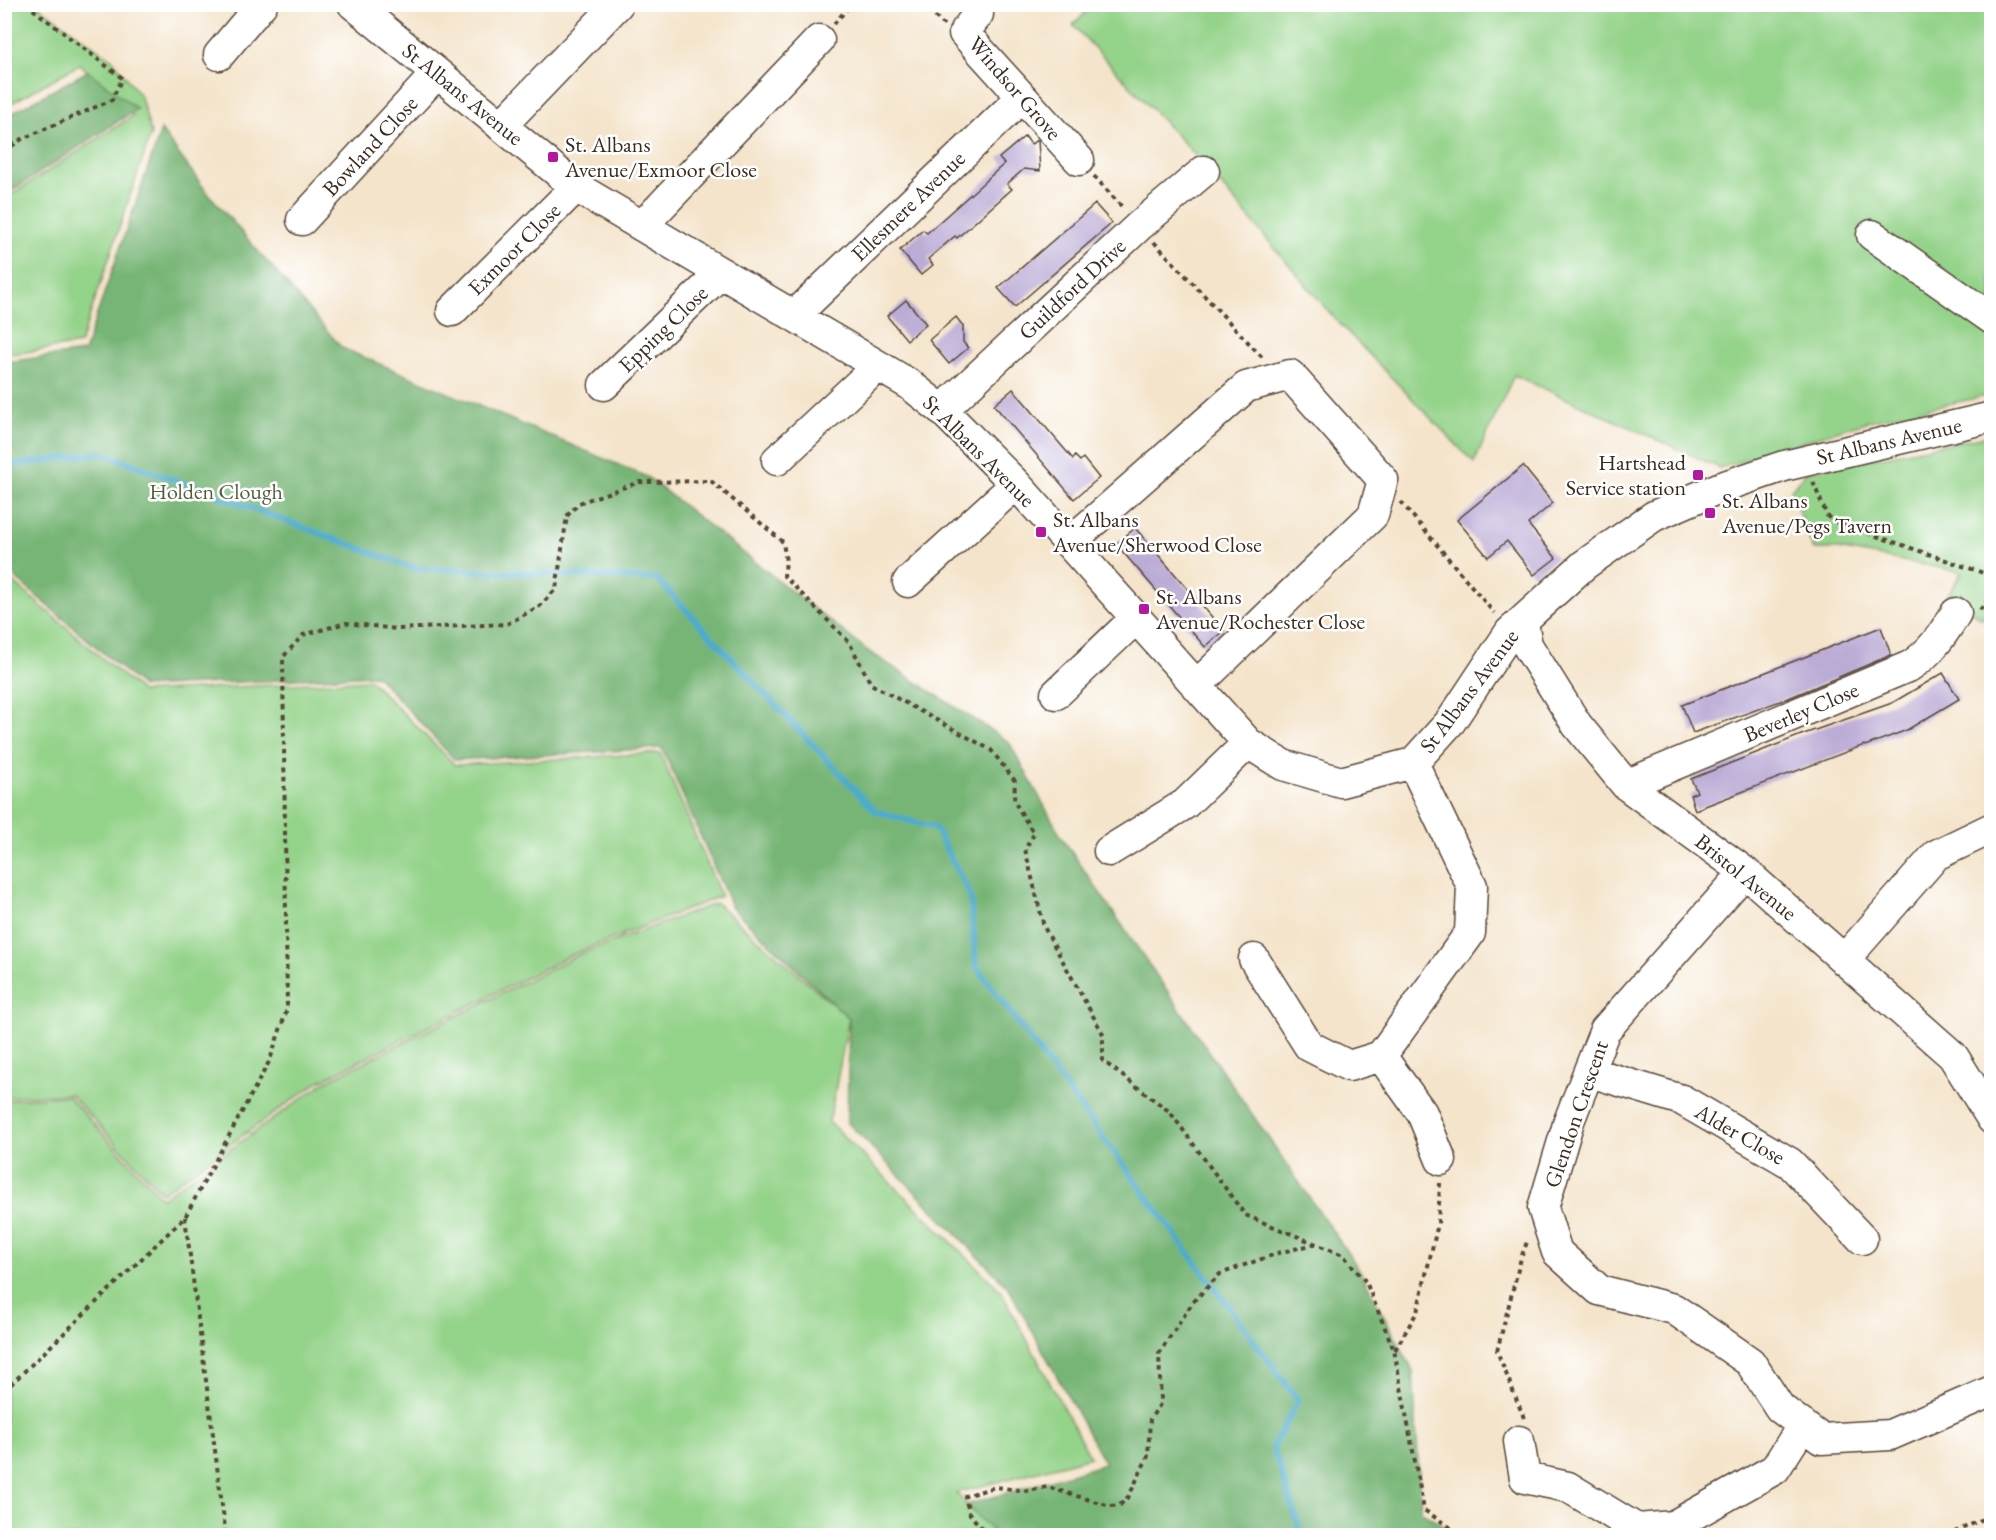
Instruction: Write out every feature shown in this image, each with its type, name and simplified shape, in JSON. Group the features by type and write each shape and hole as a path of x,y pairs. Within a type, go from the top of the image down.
{"street":[{"path":"219,55 262,4"},
{"path":"501,126 618,4"},
{"name":"St Albans Avenue","path":"362,7 437,73 576,187 909,384 942,410 1016,484 1248,743 1283,765 1341,782 1413,763 1451,721 1516,627 1584,565 1654,516 1719,488 1805,461 1992,417"},
{"name":"Windsor Grove","path":"978,14 964,33 1079,160"},
{"path":"642,226 819,40"},
{"name":"Bowland Close","path":"302,220 437,73"},
{"name":"Ellesmere Avenue","path":"794,316 1022,97"},
{"name":"Guildford Drive","path":"942,410 1140,226 1204,171"},
{"name":"Exmoor Close","path":"452,311 576,187"},
{"path":"1872,235 1992,319"},
{"name":"Epping Close","path":"604,385 721,273"},
{"path":"777,460 878,366"},
{"path":"1069,543 1246,387 1290,375 1383,480 1372,515 1196,686"},
{"path":"908,582 1016,484"},
{"name":"Beverley Close","path":"1626,785 1910,666 1921,659 1938,642 1956,613"},
{"path":"1056,694 1136,618"},
{"name":"Bristol Avenue","path":"1516,627 1571,715 1626,785 1744,872 1953,1056 1992,1119"},
{"path":"1109,851 1185,804 1248,743"},
{"path":"1254,959 1309,1046 1349,1066 1381,1056 1470,933 1472,886 1413,763"},
{"path":"1844,960 1936,855 1992,828"},
{"name":"Glendon Crescent","path":"1744,872 1605,1030 1569,1121 1543,1208 1557,1252 1599,1290 1674,1309 1750,1362 1780,1408 1821,1439 1890,1435 1992,1391"},
{"path":"1381,1056 1422,1113 1441,1160"},
{"name":"Alder Close","path":"1590,1072 1682,1100 1790,1163 1862,1239"},
{"path":"1519,1441 1525,1478 1568,1487 1637,1529 1673,1526 1775,1469 1803,1425"}],"path":[{"path":"4,151 22,139 112,100 122,78 27,4"},
{"path":"1079,160 1281,377"},
{"path":"1805,461 1827,516 1833,521 1992,576"},
{"path":"1383,480 1516,627"},
{"path":"4,1391 185,1217 270,1060 287,1009 283,657 303,635 346,623 397,629 507,624 540,606 556,589 567,516 579,503 639,482 711,482 783,542 786,562 784,576 849,642 871,684 991,750 1015,781 1014,801 1034,834 1025,849 1044,927 1103,1034 1103,1060 1170,1112 1245,1215 1343,1255 1366,1282 1394,1350 1424,1510 1463,1536"},
{"path":"1394,1350 1417,1312 1438,1224 1441,1160"},
{"path":"185,1217 225,1536"},
{"path":"1519,1441 1526,1423 1497,1352 1521,1258 1529,1237"},
{"path":"988,1536 969,1513 965,1496 994,1487 1028,1491 1047,1487 1110,1506 1120,1506 1129,1496 1148,1456 1150,1419 1161,1402 1159,1354 1194,1302 1220,1274 1278,1253 1315,1244"},
{"path":"1946,1536 1992,1515"}],"green space":[{"path":"1094,4 1991,5 1991,395 1868,421 1720,468 1514,375 1474,463 1337,321 1197,157 1073,25"},
{"path":"5,5 37,5 114,61 141,97 151,134 80,344 5,355 5,199 133,116 80,64 5,107"},
{"path":"88,71 137,109 5,195 5,117"},
{"name":"Holden Clough","path":"161,130 206,191 342,348 647,477 868,651 1009,742 1062,838 1360,1271 1413,1371 1421,1511 1456,1535 997,1535 966,1505 1105,1464 1008,1287 847,1122 849,1018 732,908 662,748 455,760 376,675 143,687 5,569 5,362 84,352"},
{"path":"1991,435 1991,605 1982,619 1947,596 1962,572 1839,549 1813,549 1791,490 1806,472"},
{"path":"5,575 142,692 370,680 455,765 660,753 721,896 573,954 318,1082 162,1193 70,1094 5,1097"},
{"path":"716,903 849,1018 829,1122 1000,1290 1090,1457 956,1493 997,1535 5,1536 5,1100 68,1096 162,1198 325,1082 580,954"}],"building":[{"path":"1025,136 1031,144 1038,140 1040,171 1024,169 1007,184 1012,189 957,238 955,236 928,259 933,265 921,275 900,250 923,230 927,233 1004,164 999,158"},
{"path":"1095,204 1112,223 1015,307 998,288"},
{"path":"906,300 926,324 907,340 887,316"},
{"path":"956,317 963,326 963,342 968,348 949,364 929,340"},
{"path":"1013,389 1073,459 1075,456 1080,461 1083,458 1099,478 1074,499 994,405"},
{"path":"1523,466 1553,503 1528,524 1556,558 1534,575 1507,541 1488,557 1457,520"},
{"path":"1135,528 1224,631 1205,647 1116,544"},
{"path":"1881,627 1891,655 1791,697 1693,733 1682,705"},
{"path":"1943,673 1959,699 1907,730 1695,810 1690,795 1697,792 1691,779 1801,735 1892,703"}],"waterway":[{"path":"4,466 102,453 413,568 657,579 875,811 935,828 970,894 976,966 1298,1400 1273,1447 1302,1536"}],"place":[{"name":"St. Albans Avenue/Exmoor Close","path":"553,157"},
{"name":"Hartshead Service station","path":"1698,475"},
{"name":"St. Albans Avenue/Pegs Tavern","path":"1710,513"},
{"name":"St. Albans Avenue/Sherwood Close","path":"1041,532"},
{"name":"St. Albans Avenue/Rochester Close","path":"1144,609"}]}
